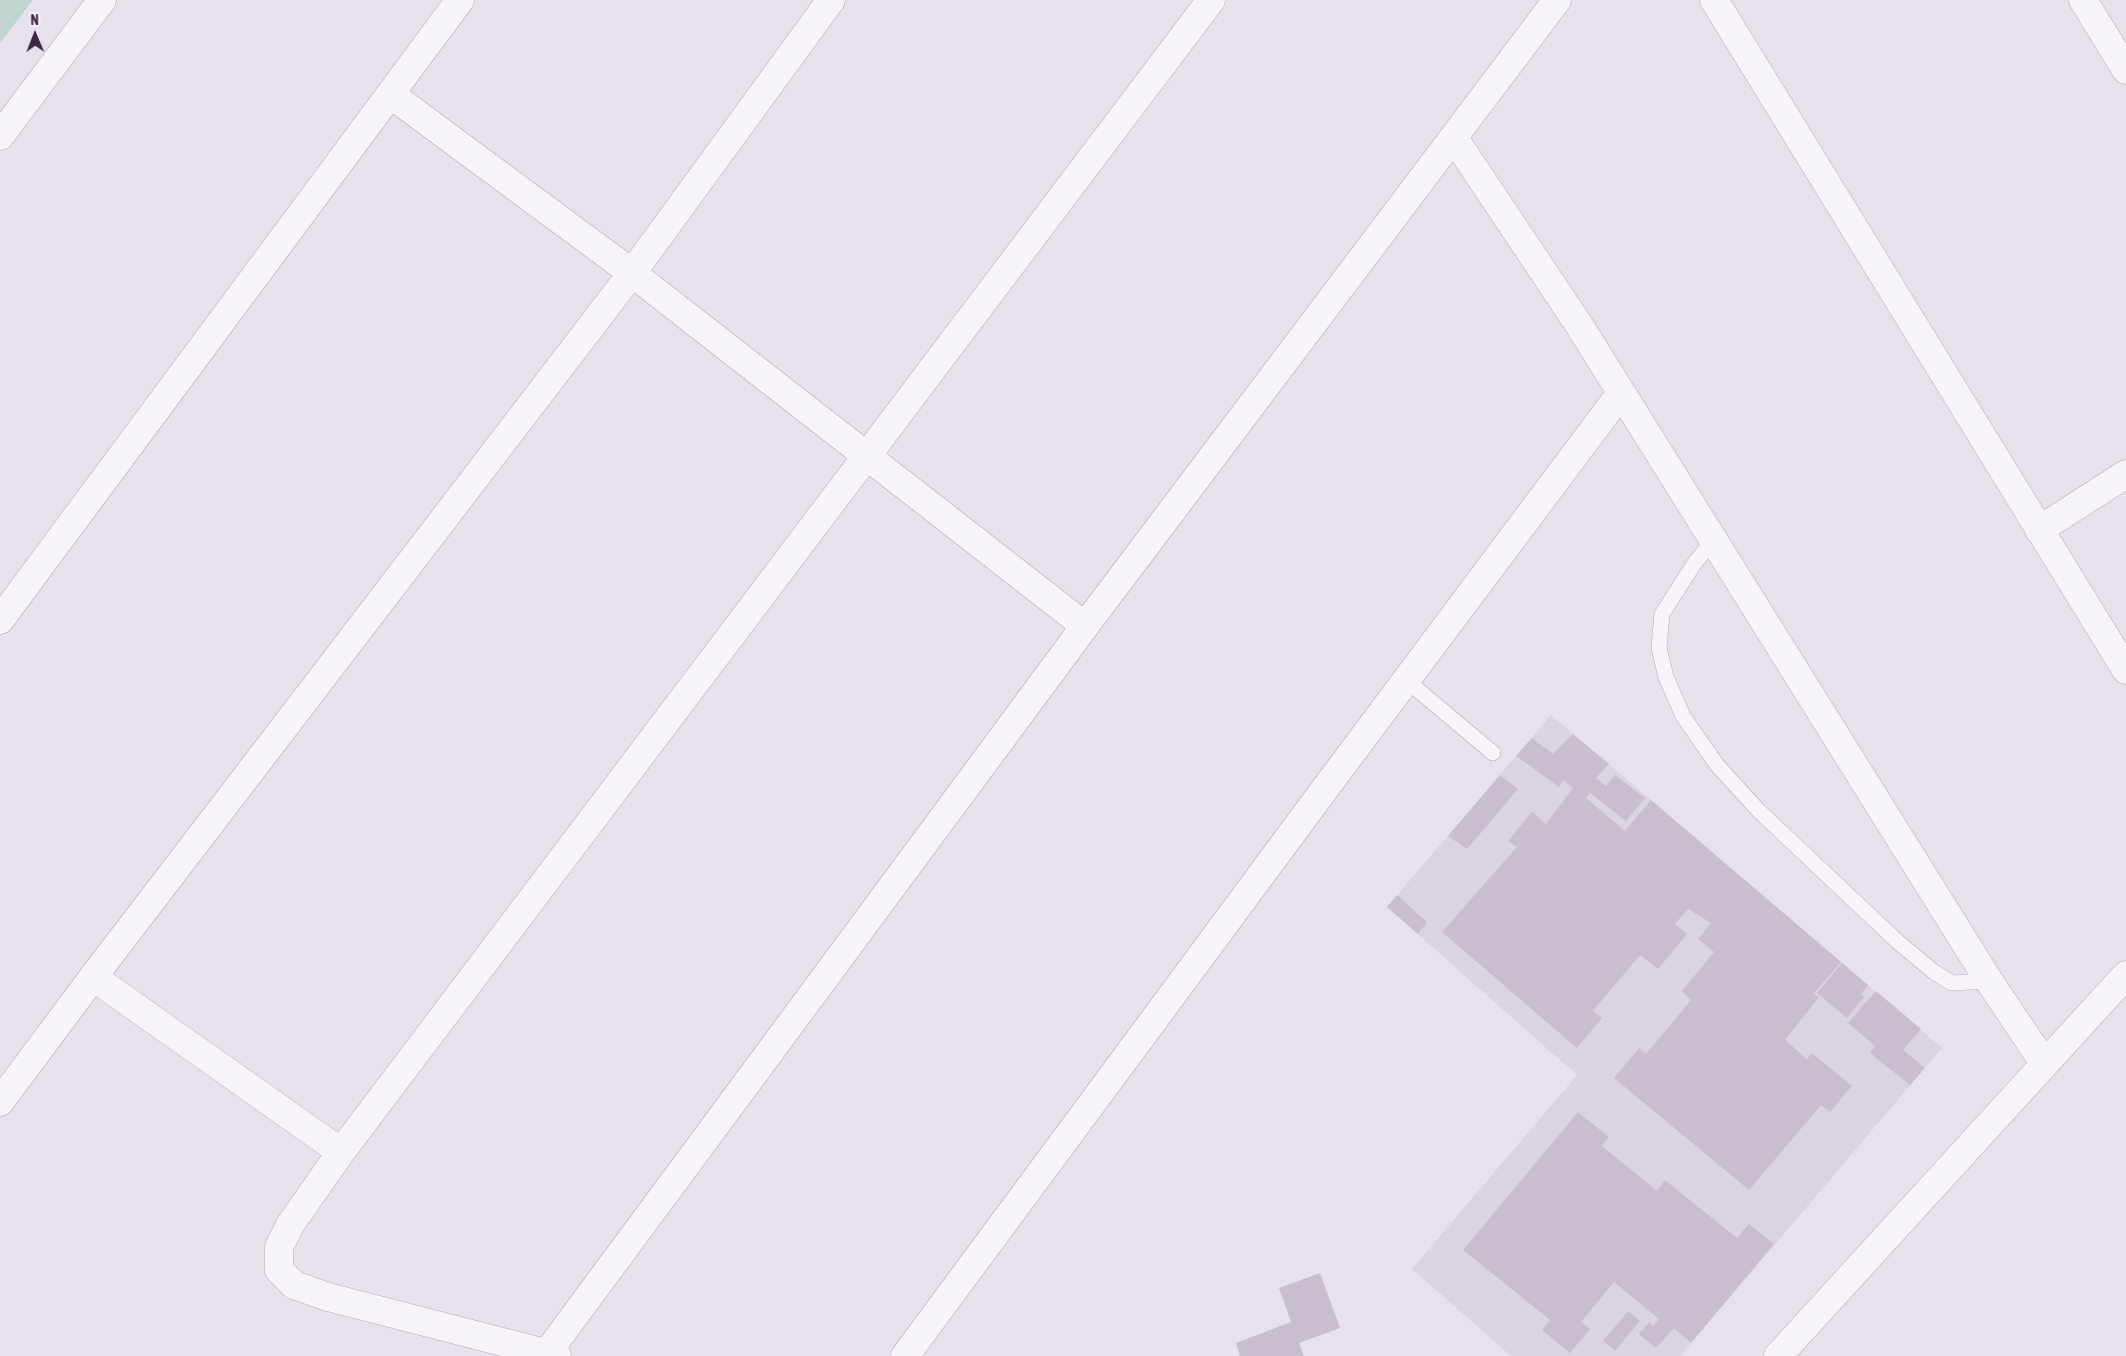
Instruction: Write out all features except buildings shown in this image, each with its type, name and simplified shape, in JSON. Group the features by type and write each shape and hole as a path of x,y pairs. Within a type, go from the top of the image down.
{"street":[{"path":"0,136 102,0"},
{"path":"0,620 460,0"},
{"path":"0,1102 632,272 831,0"},
{"path":"1211,0 341,1152 290,1225 279,1247 279,1270 294,1285 328,1297 552,1355 1085,626 1557,0"},
{"path":"1714,0 2126,670"},
{"path":"2083,0 2126,70"},
{"path":"390,94 632,272 1085,626"},
{"path":"1454,138 1580,325 1988,981 2044,1063"},
{"path":"905,1356 1621,393"},
{"path":"2039,530 2126,474"},
{"path":"1778,1356 2126,975"},
{"path":"94,977 341,1152"}],"lane":[{"path":"1714,540 1694,564 1662,614 1659,648 1666,677 1683,716 1717,765 1758,811 1898,942 1934,972 1952,983 1988,981"},
{"path":"1406,680 1493,753"}],"shaded area":[{"path":"0,0 33,0 0,43"},
{"path":"1551,715 1942,1048 1680,1356 1511,1356 1412,1269 1577,1075 1387,907"}]}
